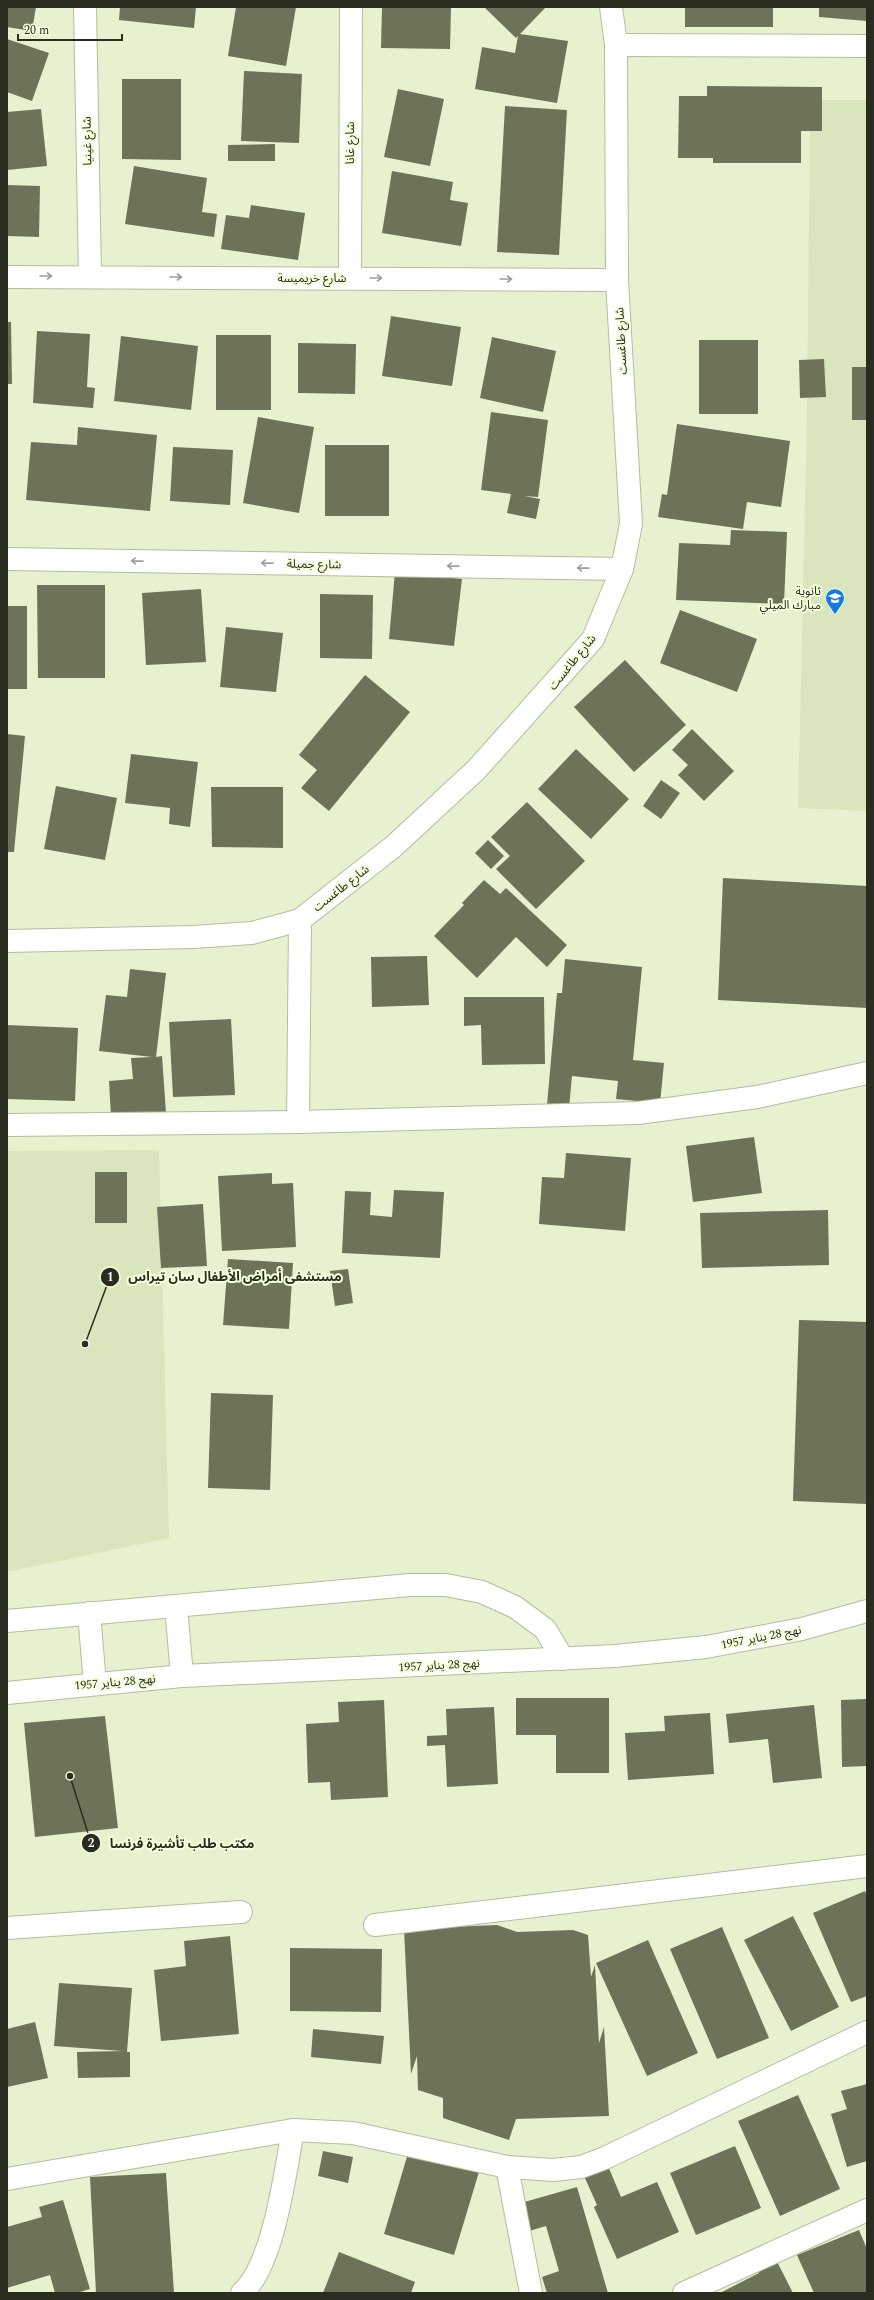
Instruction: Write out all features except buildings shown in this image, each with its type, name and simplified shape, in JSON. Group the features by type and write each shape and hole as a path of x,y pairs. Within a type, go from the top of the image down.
{"street":[{"name":"شارع غينيا","path":"85,7 90,276"},
{"name":"شارع غانا","path":"350,278 351,7"},
{"name":"شارع طاغست","path":"7,940 48,941 252,933 300,920 394,846 476,770 540,701 593,639 622,569 631,524 617,280 616,45 611,7"},
{"path":"616,45 867,46"},
{"name":"شارع خريميسة","path":"7,277 90,276 617,280"},
{"name":"شارع جميلة","path":"7,559 622,569"},
{"path":"298,1122 300,920"},
{"path":"7,1124 298,1122 638,1113 757,1097 867,1073"},
{"path":"7,1621 410,1585 446,1585 482,1592 515,1607 544,1629 562,1659"},
{"path":"176,1606 182,1676"},
{"name":"نهج 28 يناير 1957","path":"7,1693 182,1676 562,1659 706,1647 802,1629 867,1611"},
{"path":"89,1613 94,1684"},
{"path":"375,1925 867,1866"},
{"path":"7,1928 241,1912"},
{"path":"7,2180 294,2130 353,2133 508,2167 553,2170 582,2167 867,2032"},
{"path":"242,2293 250,2286 266,2253 294,2130"},
{"path":"508,2167 531,2293"},
{"path":"684,2293 867,2210"}],"shaded area":[{"name":"ثانوية مبارك الميلي","path":"810,100 867,100 867,811 798,808 807,421"},
{"path":"159,1150 169,1538 7,1572 7,1151"}],"place":[{"name":"ثانوية مبارك الميلي","path":"835,615"},
{"name":"مستشفى أمراض الأطفال سان تيراس","path":"85,1344"},
{"name":"مكتب طلب تأشيرة فرنسا","path":"70,1776"}]}
